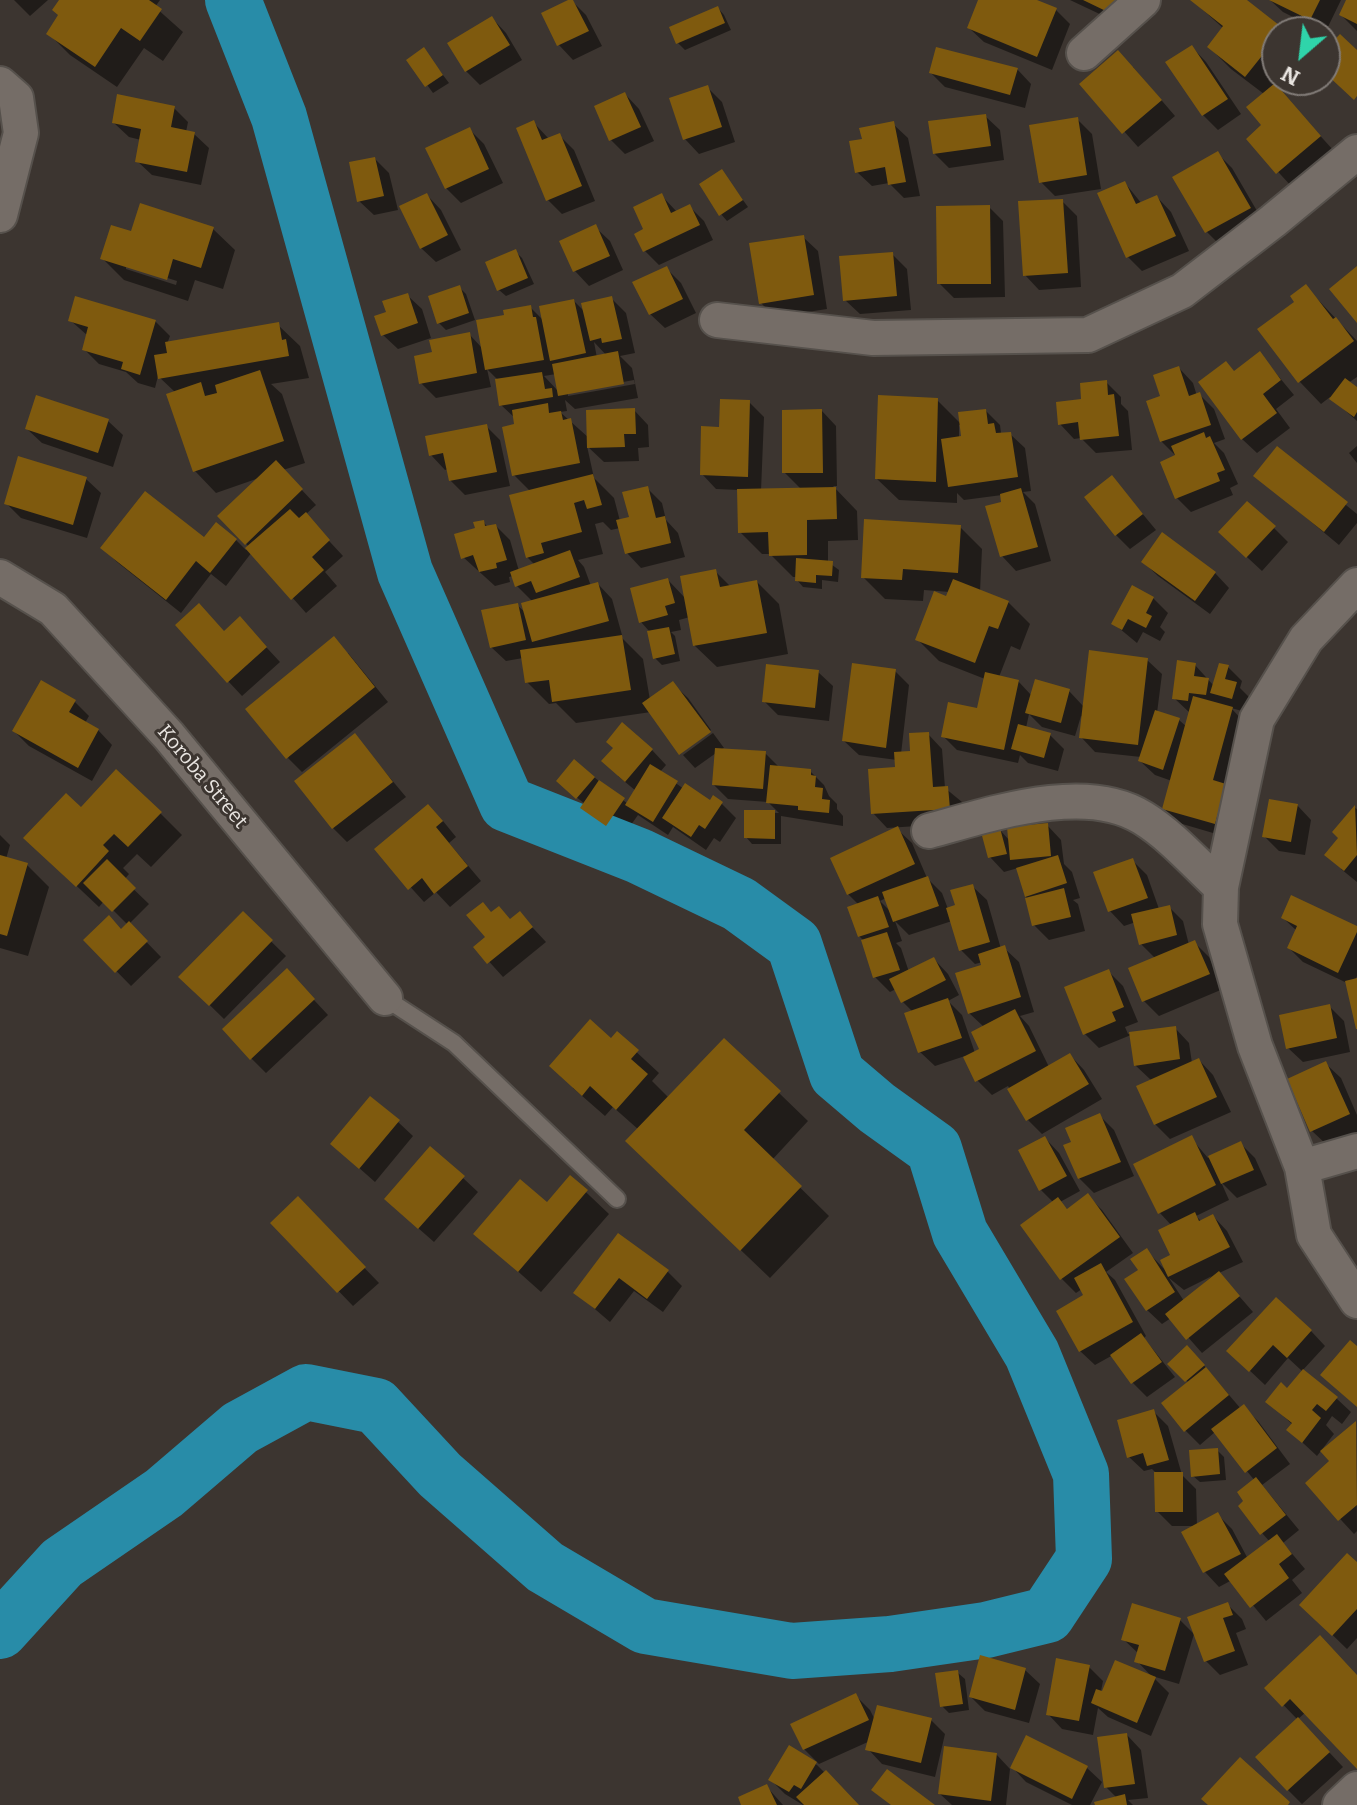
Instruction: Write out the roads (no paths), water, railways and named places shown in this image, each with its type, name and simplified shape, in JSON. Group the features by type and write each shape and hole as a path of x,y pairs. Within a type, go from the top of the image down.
{"street":[{"path":"1084,53 1143,0"},
{"path":"0,84 16,98 21,133 0,215"},
{"path":"717,320 873,338 1088,335 1182,291 1357,152"},
{"name":"Koroba Street","path":"0,577 53,609 159,725 385,998"},
{"path":"1357,585 1306,639 1257,719 1221,887 1220,924 1255,1046 1302,1167 1314,1235 1357,1301"},
{"path":"929,831 1020,807 1080,802 1116,806 1141,816 1221,887"},
{"path":"1302,1167 1357,1151"},
{"path":"1340,1805 1357,1789"}],"lane":[{"path":"385,998 454,1043 617,1199"}],"waterway":[{"path":"0,1631 62,1563 164,1493 240,1428 306,1392 376,1406 440,1475 545,1567 645,1626 792,1651 890,1644 986,1630 1047,1615 1084,1559 1081,1474 1032,1354 960,1233 934,1149 877,1108 837,1074 794,944 739,904 639,856 507,804 405,572 279,117 233,0"}]}
